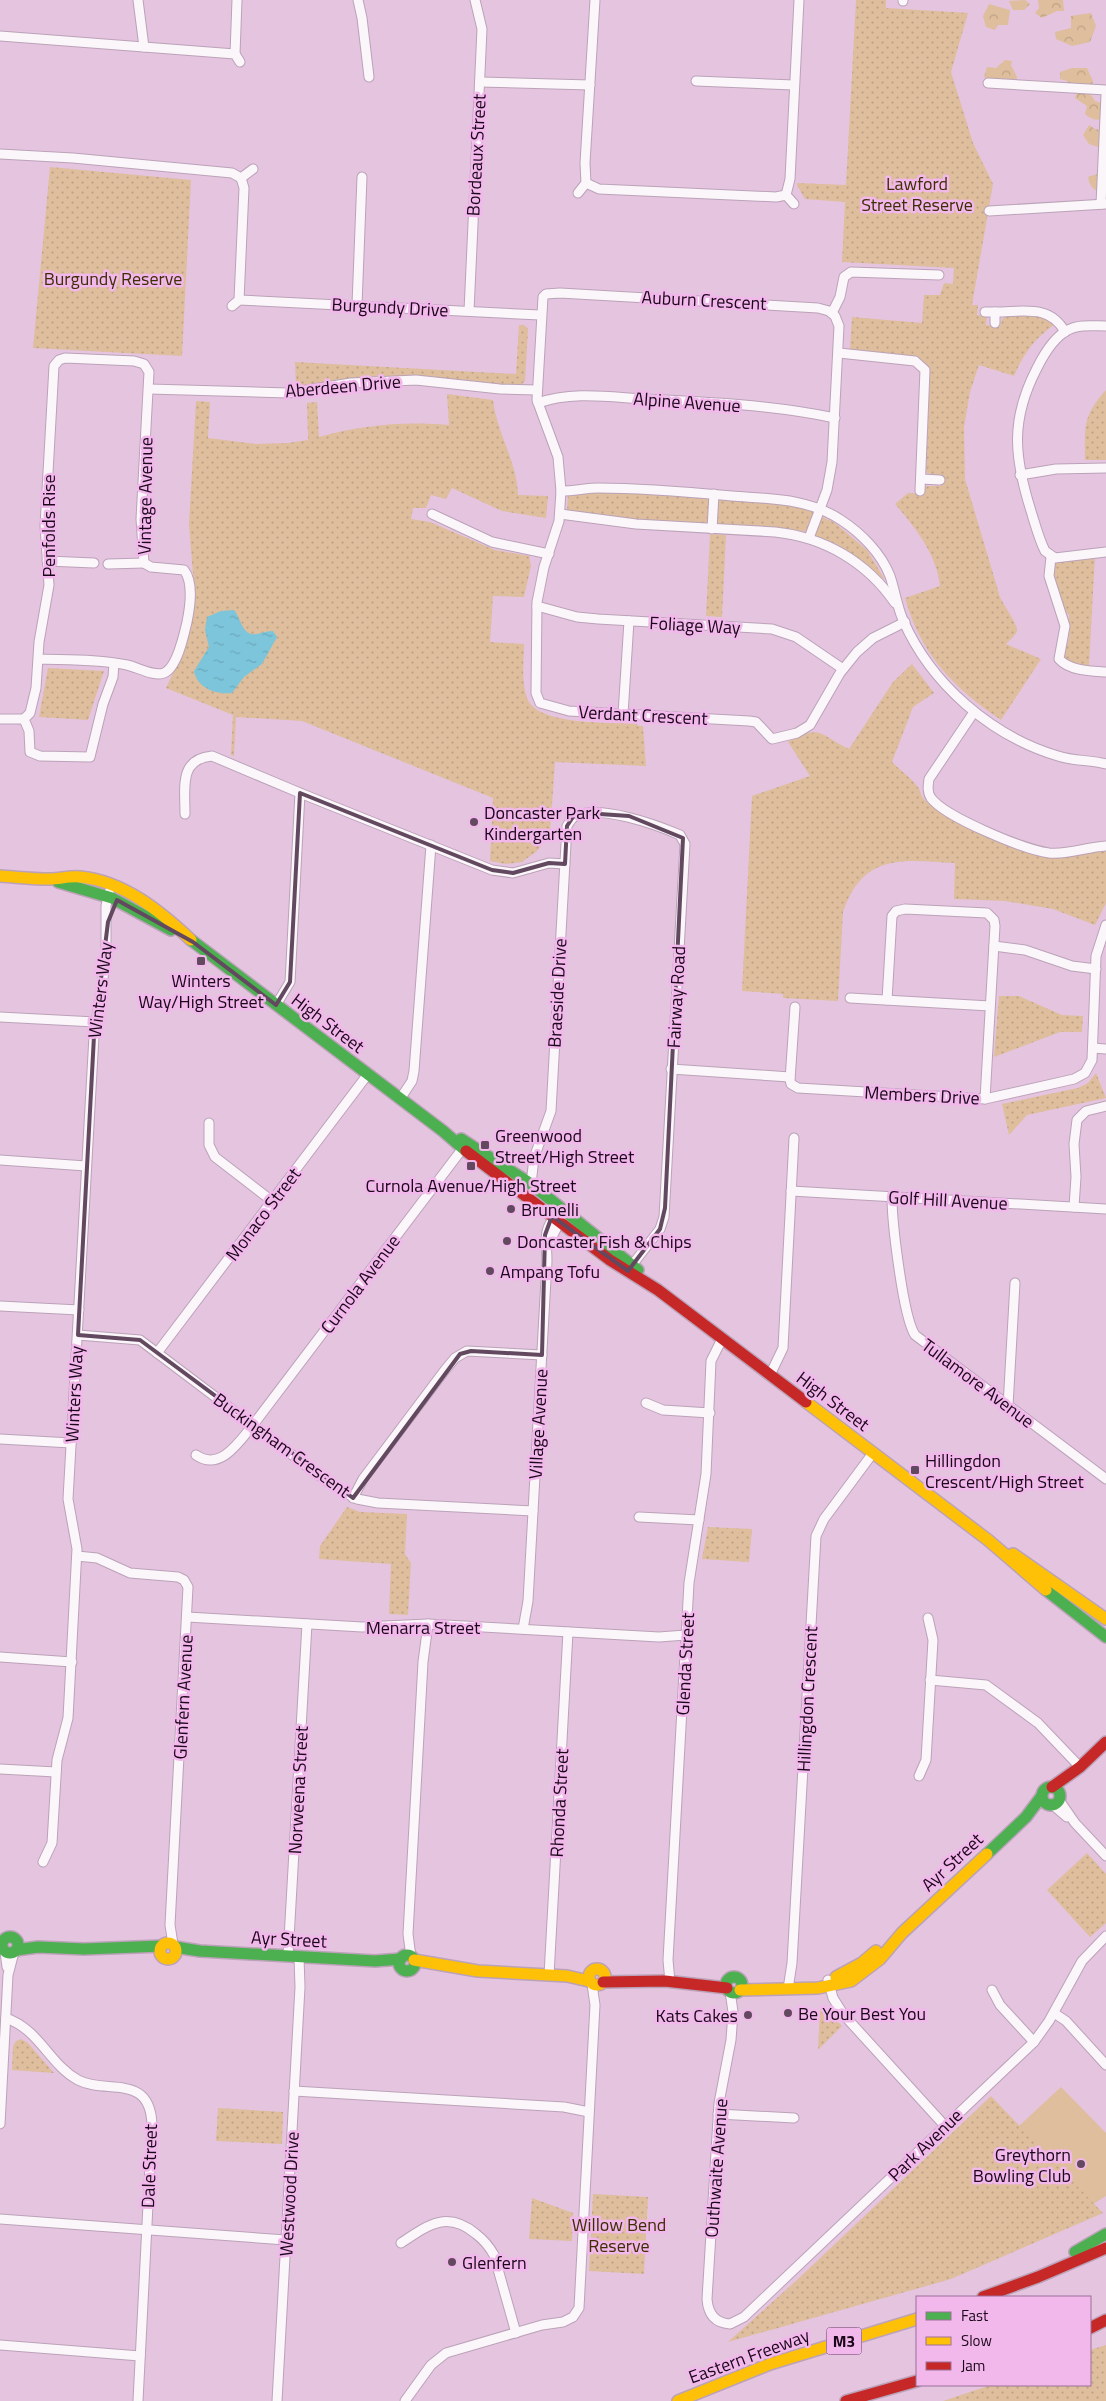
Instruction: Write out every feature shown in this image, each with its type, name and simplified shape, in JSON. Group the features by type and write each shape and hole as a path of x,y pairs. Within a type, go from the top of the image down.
{"main road":[{"name":"High Street","path":"0,876 48,879 80,877 158,911 193,942 443,1131 511,1170 564,1209 630,1268 988,1540 1030,1577 1102,1634"},
{"name":"High Street","path":"465,1145 557,1220 630,1268"},
{"name":"High Street","path":"988,1540 1032,1565 1106,1618"},
{"name":"Ayr Street","path":"7,1947 168,1949 407,1962 478,1971 596,1979 734,1987 813,1987 829,1984 868,1970 896,1942 902,1933 1026,1817 1052,1798 1106,1742"},
{"path":"1003,2290 1106,2234"},
{"path":"986,2296 1106,2248"},
{"name":"Eastern Freeway","path":"678,2401 770,2364 916,2319"},
{"path":"1091,2328 1106,2320"},
{"path":"846,2401 916,2381"}],"street":[{"path":"138,0 144,47"},
{"path":"0,36 144,47 237,58 236,0"},
{"path":"358,0 369,77"},
{"name":"Bordeaux Street","path":"468,311 482,29 475,0"},
{"path":"578,193 586,183 595,0"},
{"path":"786,195 790,179 799,0"},
{"path":"696,81 794,85"},
{"path":"480,82 590,85"},
{"path":"988,83 1106,90"},
{"path":"989,211 1104,204 1106,95"},
{"path":"0,154 73,158 202,170 232,173 240,178 253,169"},
{"path":"357,305 362,177"},
{"name":"Burgundy Drive","path":"240,178 244,188 235,302 357,305 540,315"},
{"path":"586,183 600,189 776,197 786,195"},
{"path":"786,195 794,204"},
{"path":"810,538 830,477 838,353 838,320 832,313 840,297 844,277 851,272 939,275"},
{"name":"Auburn Crescent","path":"561,491 558,457 538,403 537,390 540,315 543,297 546,294 560,293 774,304 818,308 832,313"},
{"path":"985,312 1049,314 1056,318 1065,332"},
{"path":"994,323 995,312"},
{"path":"1106,326 1078,327 1065,332 1053,343 1040,361 1022,401 1016,446 1020,475 1043,547 1051,557 1049,568 1050,580 1065,626 1059,659 1066,665 1080,669 1106,672"},
{"path":"838,353 915,361 925,370 920,491"},
{"name":"Vintage Avenue","path":"38,659 126,664 160,674 166,673 178,653 189,611 188,575 184,570 151,567 144,563 141,519 149,372 144,364 138,361 65,358 56,363"},
{"name":"Penfolds Rise","path":"24,719 30,713 36,688 38,659 49,585 45,526 53,371 56,363"},
{"name":"Aberdeen Drive","path":"149,389 288,392 351,383 416,380 500,389 537,390"},
{"name":"Alpine Avenue","path":"538,403 555,397 574,395 776,408 835,418"},
{"path":"1020,475 1056,469 1106,468"},
{"path":"921,479 940,480"},
{"path":"561,491 606,488 777,498 821,509 841,520 873,548 889,574 904,622 934,670 958,698 1000,730 1042,751 1073,760 1106,764"},
{"name":"Verdant Crescent","path":"561,491 560,514 541,580 537,606 536,693 538,700 543,705 569,710 623,714 749,720 756,722 772,739 780,738 797,733 810,725 843,669 857,652 873,638 904,622"},
{"path":"712,528 714,494"},
{"path":"432,514 492,542 548,554"},
{"path":"560,514 599,521 775,532 810,538 831,547 855,562 883,587 898,607"},
{"path":"1051,557 1106,552"},
{"path":"47,561 94,563"},
{"path":"108,564 144,563"},
{"name":"Foliage Way","path":"537,606 577,616 628,621 762,628 780,631 796,637 843,669"},
{"path":"623,714 628,621"},
{"path":"0,719 24,719 29,731 29,748 33,755 90,757 103,704 113,677 114,663"},
{"path":"974,712 929,780 928,789 931,799 941,807 976,826 1002,838 1042,852 1061,853 1106,846"},
{"path":"185,814 188,766 198,757 212,756 492,870 513,873 549,863 564,864"},
{"path":"276,1005 289,986 300,793"},
{"name":"Fairway Road","path":"567,826 573,817 585,813 629,816 676,833 683,838 684,854 662,1224 630,1268"},
{"name":"Braeside Drive","path":"531,1184 534,1158 551,1111 567,826"},
{"path":"400,1098 412,1081 414,1071 431,845"},
{"name":"Winters Way","path":"44,1862 52,1844 57,1760 68,1725 77,1556 75,1535 68,1505 86,1166 95,1022 106,958 108,922 115,893"},
{"path":"887,1000 892,916 900,909 987,913 994,920 985,1099"},
{"name":"Members Drive","path":"790,1077 791,1084 798,1088 985,1099 1074,1079 1087,1069 1092,1060 1096,956 1106,925"},
{"path":"994,946 1025,950 1072,966 1096,969"},
{"path":"850,998 990,1006"},
{"path":"671,1069 790,1077 794,1007"},
{"path":"0,1017 95,1022"},
{"path":"1093,1048 1106,1048"},
{"name":"Monaco Street","path":"158,1353 368,1074"},
{"path":"1074,1207 1076,1177 1074,1138 1077,1120 1086,1111 1106,1106"},
{"path":"209,1123 208,1141 215,1157 272,1201"},
{"path":"770,1375 783,1348 794,1138"},
{"name":"Curnola Avenue","path":"196,1455 207,1461 218,1460 234,1447 254,1425 465,1145"},
{"path":"511,1170 525,1167 534,1158"},
{"path":"0,1160 86,1166"},
{"name":"Golf Hill Avenue","path":"791,1191 1106,1209"},
{"name":"Tullamore Avenue","path":"892,1197 894,1228 912,1330 920,1340 1106,1479"},
{"name":"Village Avenue","path":"527,1629 547,1248 557,1220 564,1209"},
{"path":"1008,1406 1015,1283"},
{"path":"0,1306 79,1310"},
{"name":"Buckingham Crescent","path":"78,1335 135,1339 158,1353 332,1485 353,1498 378,1503 533,1511"},
{"name":"Glenda Street","path":"667,1982 689,1583 706,1474 712,1370 725,1341"},
{"path":"353,1498 364,1479 455,1358 463,1352 471,1351 542,1354"},
{"path":"646,1403 663,1410 710,1413"},
{"path":"0,1439 71,1443"},
{"name":"Hillingdon Crescent","path":"791,1988 816,1536 824,1519 873,1454"},
{"path":"639,1518 699,1520"},
{"name":"Glenfern Avenue","path":"77,1556 97,1558 130,1573 181,1578 188,1587 188,1617 168,1949"},
{"name":"Menarra Street","path":"188,1617 362,1627 425,1624 686,1639"},
{"path":"919,1776 926,1760 933,1640 928,1618"},
{"path":"1102,1634 1106,1618"},
{"name":"Norweena Street","path":"297,1957 307,1624"},
{"path":"407,1962 425,1624"},
{"name":"Rhonda Street","path":"549,1975 568,1632"},
{"path":"0,1658 72,1662"},
{"path":"930,1680 986,1685 1038,1723 1080,1767"},
{"path":"0,1769 56,1772"},
{"path":"1052,1798 1106,1856"},
{"name":"Park Avenue","path":"718,2321 730,2324 744,2317 1034,2042 1051,2017 1082,1961 1106,1936"},
{"path":"0,2124 8,1975 7,1947"},
{"name":"Westwood Drive","path":"277,2401 300,1987 297,1957"},
{"path":"405,2401 430,2365 441,2356 453,2350 542,2326 566,2315 572,2310 576,2301 580,2271 596,1979"},
{"path":"829,1984 833,1998 843,2014 945,2126"},
{"name":"Outhwaite Avenue","path":"718,2321 710,2312 708,2299 719,2096 730,2049 734,1987"},
{"path":"992,1990 1000,2005 1034,2042"},
{"path":"1051,2017 1072,2029 1106,2065"},
{"name":"Dale Street","path":"6,2018 34,2035 74,2077 89,2084 128,2088 137,2093 146,2102 151,2114 152,2126 138,2401"},
{"path":"294,2091 589,2108"},
{"path":"718,2114 794,2118"},
{"path":"0,2219 286,2240"},
{"path":"401,2242 435,2223 454,2222 465,2225 488,2244 494,2255 516,2333"},
{"path":"0,2345 140,2356"}],"highlighted area":[{"path":"300,793 492,870 513,873 549,863 565,864 567,826 573,817 585,813 629,816 683,838 665,1208 660,1229 628,1271 552,1216 545,1235 542,1355 471,1351 460,1354 353,1498 140,1340 78,1335 94,1036 108,922 117,900 193,942 276,1005 290,982"}],"green space":[{"name":"Lawford Street Reserve","path":"856,0 886,0 886,8 968,13 951,72 973,143 993,184 972,305 978,305 977,315 987,316 986,325 1000,327 1002,319 1014,315 1028,315 1055,324 1030,347 1014,376 979,365 970,392 964,427 965,479 1000,597 1017,629 1006,644 1041,659 1001,720 968,695 941,668 920,637 905,598 940,586 935,563 930,552 910,522 895,504 908,493 921,494 927,486 941,486 941,476 927,473 926,469 930,374 928,368 916,357 850,349 852,317 922,323 924,295 940,295 944,283 953,284 954,268 842,262 845,202 805,199 797,185 797,183 846,185"},
{"path":"1025,0 1030,4 1024,10 1013,10 1009,1"},
{"path":"1038,0 1063,0 1064,11 1057,11 1042,18 1035,13 1039,8"},
{"path":"989,4 1010,10 1008,25 998,25 995,30 986,27 983,16"},
{"path":"1091,13 1096,26 1090,42 1072,46 1056,39 1055,32 1071,28 1071,16"},
{"path":"1005,60 1012,61 1011,65 1017,77 1016,82 990,80 984,77 987,67 996,68"},
{"path":"1072,68 1087,68 1093,81 1092,87 1087,89 1095,101 1101,103 1105,112 1103,119 1094,119 1085,114 1087,106 1075,98 1077,92 1068,92 1067,81 1060,79 1060,72"},
{"path":"1089,125 1101,130 1102,141 1098,147 1089,144 1083,135"},
{"name":"Burgundy Reserve","path":"50,167 191,180 182,356 33,348"},
{"path":"1100,173 1106,175 1106,193 1094,189 1089,181 1088,177"},
{"path":"519,325 524,325 528,329 525,381 521,385 425,377 296,387 295,362 516,374"},
{"path":"1106,390 1106,460 1085,460 1086,422 1098,399"},
{"path":"447,394 493,400 498,424 511,459 518,495 548,496 546,518 502,511 452,488 446,499 431,495 426,508 413,508 411,519 430,522 495,550 529,556 531,566 524,597 493,596 490,642 524,644 523,671 525,692 534,707 545,714 576,721 637,724 638,726 643,726 646,766 555,762 550,832 537,851 522,862 506,864 490,861 493,798 302,721 236,717 234,756 231,755 233,715 166,688 183,652 193,614 194,587 189,524 196,401 210,402 208,438 256,444 308,440 307,403 317,402 319,437 383,425 449,425"},
{"path":"613,492 774,501 804,508 835,523 867,550 885,580 836,544 804,531 602,517 567,511 568,495"},
{"path":"710,534 726,535 722,617 706,616"},
{"path":"1095,555 1089,666 1067,661 1063,658 1069,638 1069,615 1064,610 1052,567 1056,562"},
{"path":"912,664 934,693 913,707 892,762 914,783 923,797 933,807 963,825 1000,842 1033,854 1053,858 1106,851 1106,903 1095,925 1053,909 1005,901 954,899 955,863 902,861 874,869 862,879 851,893 843,912 838,1001 783,998 783,994 742,991 752,796 810,776 788,742 807,733 814,732 825,735 849,749 893,682"},
{"path":"48,668 104,671 88,720 39,717"},
{"path":"999,996 1019,996 1062,1015 1083,1016 1082,1032 1060,1032 994,1057"},
{"path":"1096,1073 1106,1098 1027,1115 1009,1135 1002,1104 1078,1088 1088,1083"},
{"path":"347,1507 360,1512 407,1514 405,1554 411,1563 408,1615 389,1614 391,1564 319,1559 320,1546"},
{"path":"708,1527 752,1529 749,1562 702,1559"},
{"path":"1087,1853 1106,1874 1106,1923 1090,1937 1047,1890"},
{"path":"820,2009 826,2010 842,2026 818,2050"},
{"path":"21,2039 28,2043 54,2073 12,2070 13,2046 16,2041"},
{"name":"Greythorn Bowling Club","path":"1061,2087 1106,2133 1106,2196 1093,2204 1019,2126"},
{"path":"991,2096 1103,2213 951,2279 728,2342 798,2279"},
{"path":"218,2108 283,2112 282,2144 216,2141"},
{"name":"Willow Bend Reserve","path":"593,2194 648,2197 644,2274 589,2271"},
{"name":"Willow Bend Reserve","path":"532,2198 573,2213 572,2241 529,2239"},
{"path":"1106,2345 1106,2401 943,2401 988,2386 1091,2386 1091,2350"}],"water":[{"path":"234,610 248,633 257,634 273,631 277,637 262,664 244,677 232,693 220,693 203,686 194,671 209,647 205,630 207,617 221,611"}],"traffic: fast":[{"path":"58,882 112,898 171,930"},
{"path":"191,940 443,1131 466,1151"},
{"path":"461,1139 531,1184 638,1270"},
{"path":"1046,1590 1106,1637"},
{"path":"1047,1787 1055,1787 1060,1792 1060,1796 1058,1803 1047,1805 1042,1800 1042,1792 1047,1787"},
{"path":"987,1854 1026,1817 1041,1797"},
{"path":"10,1937 16,1939 18,1945 16,1951 10,1953 4,1951 2,1945 4,1939 10,1937"},
{"path":"16,1950 38,1947 84,1949 162,1946"},
{"path":"175,1947 200,1951 375,1961 401,1959"},
{"path":"407,1955 415,1963 407,1971 399,1963 407,1955"},
{"path":"734,1977 740,1979 742,1985 740,1991 734,1993 728,1991 726,1985 728,1979 734,1977"},
{"path":"1075,2252 1106,2234"}],"traffic: slow":[{"path":"0,876 50,879 80,877 112,885 141,899 191,940"},
{"path":"806,1402 988,1540 1046,1590"},
{"path":"1013,1554 1106,1619"},
{"path":"740,1990 818,1988 851,1981 880,1959 902,1933 987,1854"},
{"path":"168,1943 174,1945 176,1951 174,1957 168,1959 162,1957 160,1951 162,1945 168,1943"},
{"path":"836,1977 862,1963 876,1951"},
{"path":"414,1960 478,1971 567,1976 589,1981"},
{"path":"594,1969 600,1969 605,1974 605,1977 603,1983 594,1985 589,1980 589,1974 594,1969"},
{"path":"678,2401 770,2364 916,2319"}],"traffic: jam":[{"path":"466,1151 610,1260 658,1290 806,1402"},
{"path":"1052,1787 1080,1767 1106,1742"},
{"path":"603,1982 665,1981 727,1988"},
{"path":"986,2296 1038,2277 1106,2248"},
{"path":"1091,2328 1106,2320"},
{"path":"846,2401 916,2381"}],"place":[{"name":"Doncaster Park Kindergarten","path":"474,822"},
{"name":"Winters Way/High Street","path":"201,961"},
{"name":"Greenwood Street/High Street","path":"485,1145"},
{"name":"Curnola Avenue/High Street","path":"471,1166"},
{"name":"Brunelli","path":"511,1209"},
{"name":"Doncaster Fish & Chips","path":"507,1241"},
{"name":"Ampang Tofu","path":"490,1271"},
{"name":"Hillingdon Crescent/High Street","path":"915,1470"},
{"name":"Be Your Best You","path":"788,2013"},
{"name":"Kats Cakes","path":"748,2015"},
{"name":"Greythorn Bowling Club","path":"1081,2164"},
{"name":"Glenfern","path":"452,2262"}]}
